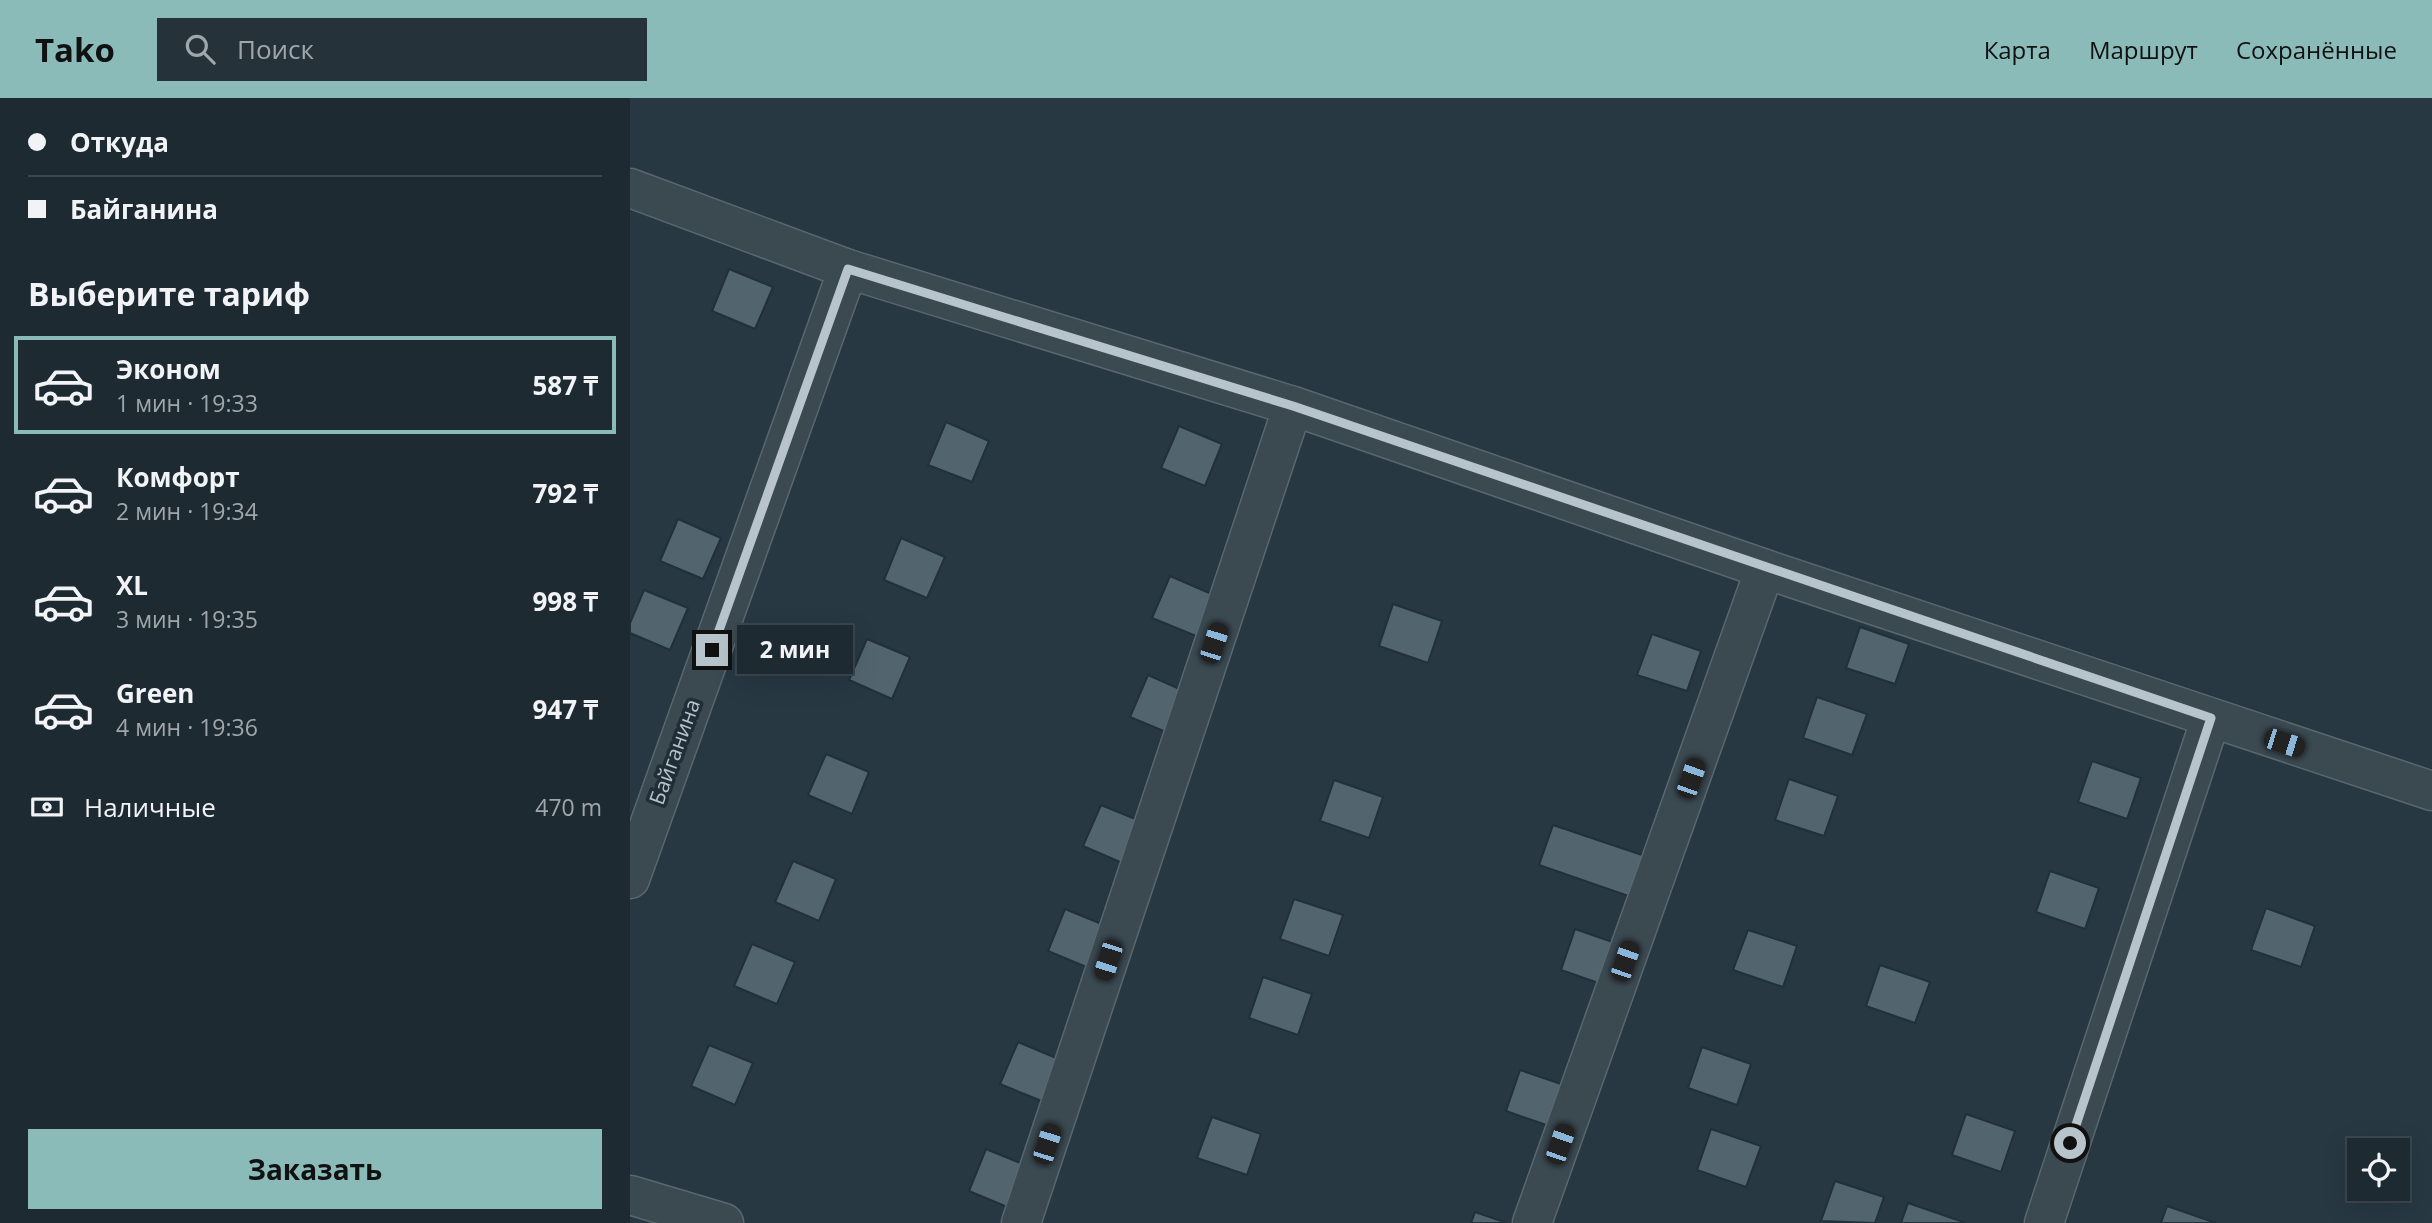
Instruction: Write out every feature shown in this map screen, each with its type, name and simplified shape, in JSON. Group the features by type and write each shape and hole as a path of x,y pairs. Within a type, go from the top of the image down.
{"street":[{"path":"630,188 848,269 1293,406 1765,569 2432,791"},
{"name":"Байганина","path":"630,879 848,269"},
{"path":"1021,1223 1293,406"},
{"path":"1532,1223 1765,569"},
{"path":"2044,1223 2211,718"},
{"path":"630,1195 724,1223"}],"building":[{"path":"729,269 773,287 755,329 712,311"},
{"path":"946,422 989,441 972,482 928,465"},
{"path":"1179,426 1222,444 1205,486 1161,468"},
{"path":"678,519 721,538 703,579 660,561"},
{"path":"901,538 945,557 927,598 884,580"},
{"path":"1170,576 1214,595 1196,636 1152,618"},
{"path":"644,590 688,608 670,650 630,633 630,623"},
{"path":"1393,604 1442,621 1428,663 1379,646"},
{"path":"1860,627 1909,644 1895,684 1846,668"},
{"path":"1652,634 1701,651 1687,691 1637,675"},
{"path":"867,639 910,657 892,699 849,680"},
{"path":"1148,675 1191,694 1173,735 1130,717"},
{"path":"1817,697 1867,714 1852,755 1803,738"},
{"path":"826,754 869,772 852,814 808,795"},
{"path":"2092,761 2141,778 2127,819 2078,802"},
{"path":"1789,779 1838,796 1824,836 1775,820"},
{"path":"1334,780 1383,797 1369,838 1320,821"},
{"path":"1101,805 1145,823 1127,865 1083,846"},
{"path":"1553,825 1651,858 1637,899 1539,865"},
{"path":"793,861 836,879 819,921 775,902"},
{"path":"2050,871 2099,888 2085,929 2036,912"},
{"path":"1294,899 1343,915 1329,956 1280,939"},
{"path":"2266,908 2315,926 2301,967 2251,950"},
{"path":"1065,909 1109,927 1091,969 1048,951"},
{"path":"1575,929 1624,946 1610,987 1561,970"},
{"path":"1748,930 1797,946 1783,987 1733,970"},
{"path":"752,944 795,962 777,1004 734,986"},
{"path":"1880,965 1930,982 1915,1023 1866,1006"},
{"path":"1263,977 1312,994 1298,1035 1249,1018"},
{"path":"1018,1042 1061,1060 1044,1102 1000,1084"},
{"path":"709,1045 753,1063 735,1105 691,1086"},
{"path":"1702,1047 1751,1064 1737,1105 1688,1088"},
{"path":"1520,1070 1570,1087 1555,1128 1506,1111"},
{"path":"1966,1114 2015,1131 2001,1172 1952,1155"},
{"path":"1212,1117 1261,1134 1247,1175 1197,1158"},
{"path":"1711,1129 1761,1146 1746,1187 1697,1170"},
{"path":"986,1149 1030,1167 1012,1209 969,1191"},
{"path":"1835,1181 1884,1197 1875,1223 1821,1221"},
{"path":"1908,1203 1966,1223 1901,1223"},
{"path":"2167,1206 2216,1223 2161,1223"},
{"path":"1475,1212 1507,1223 1471,1223"}],"route":[{"path":"712,650 848,269 1293,406 1765,569 2211,718 2070,1143"}]}
